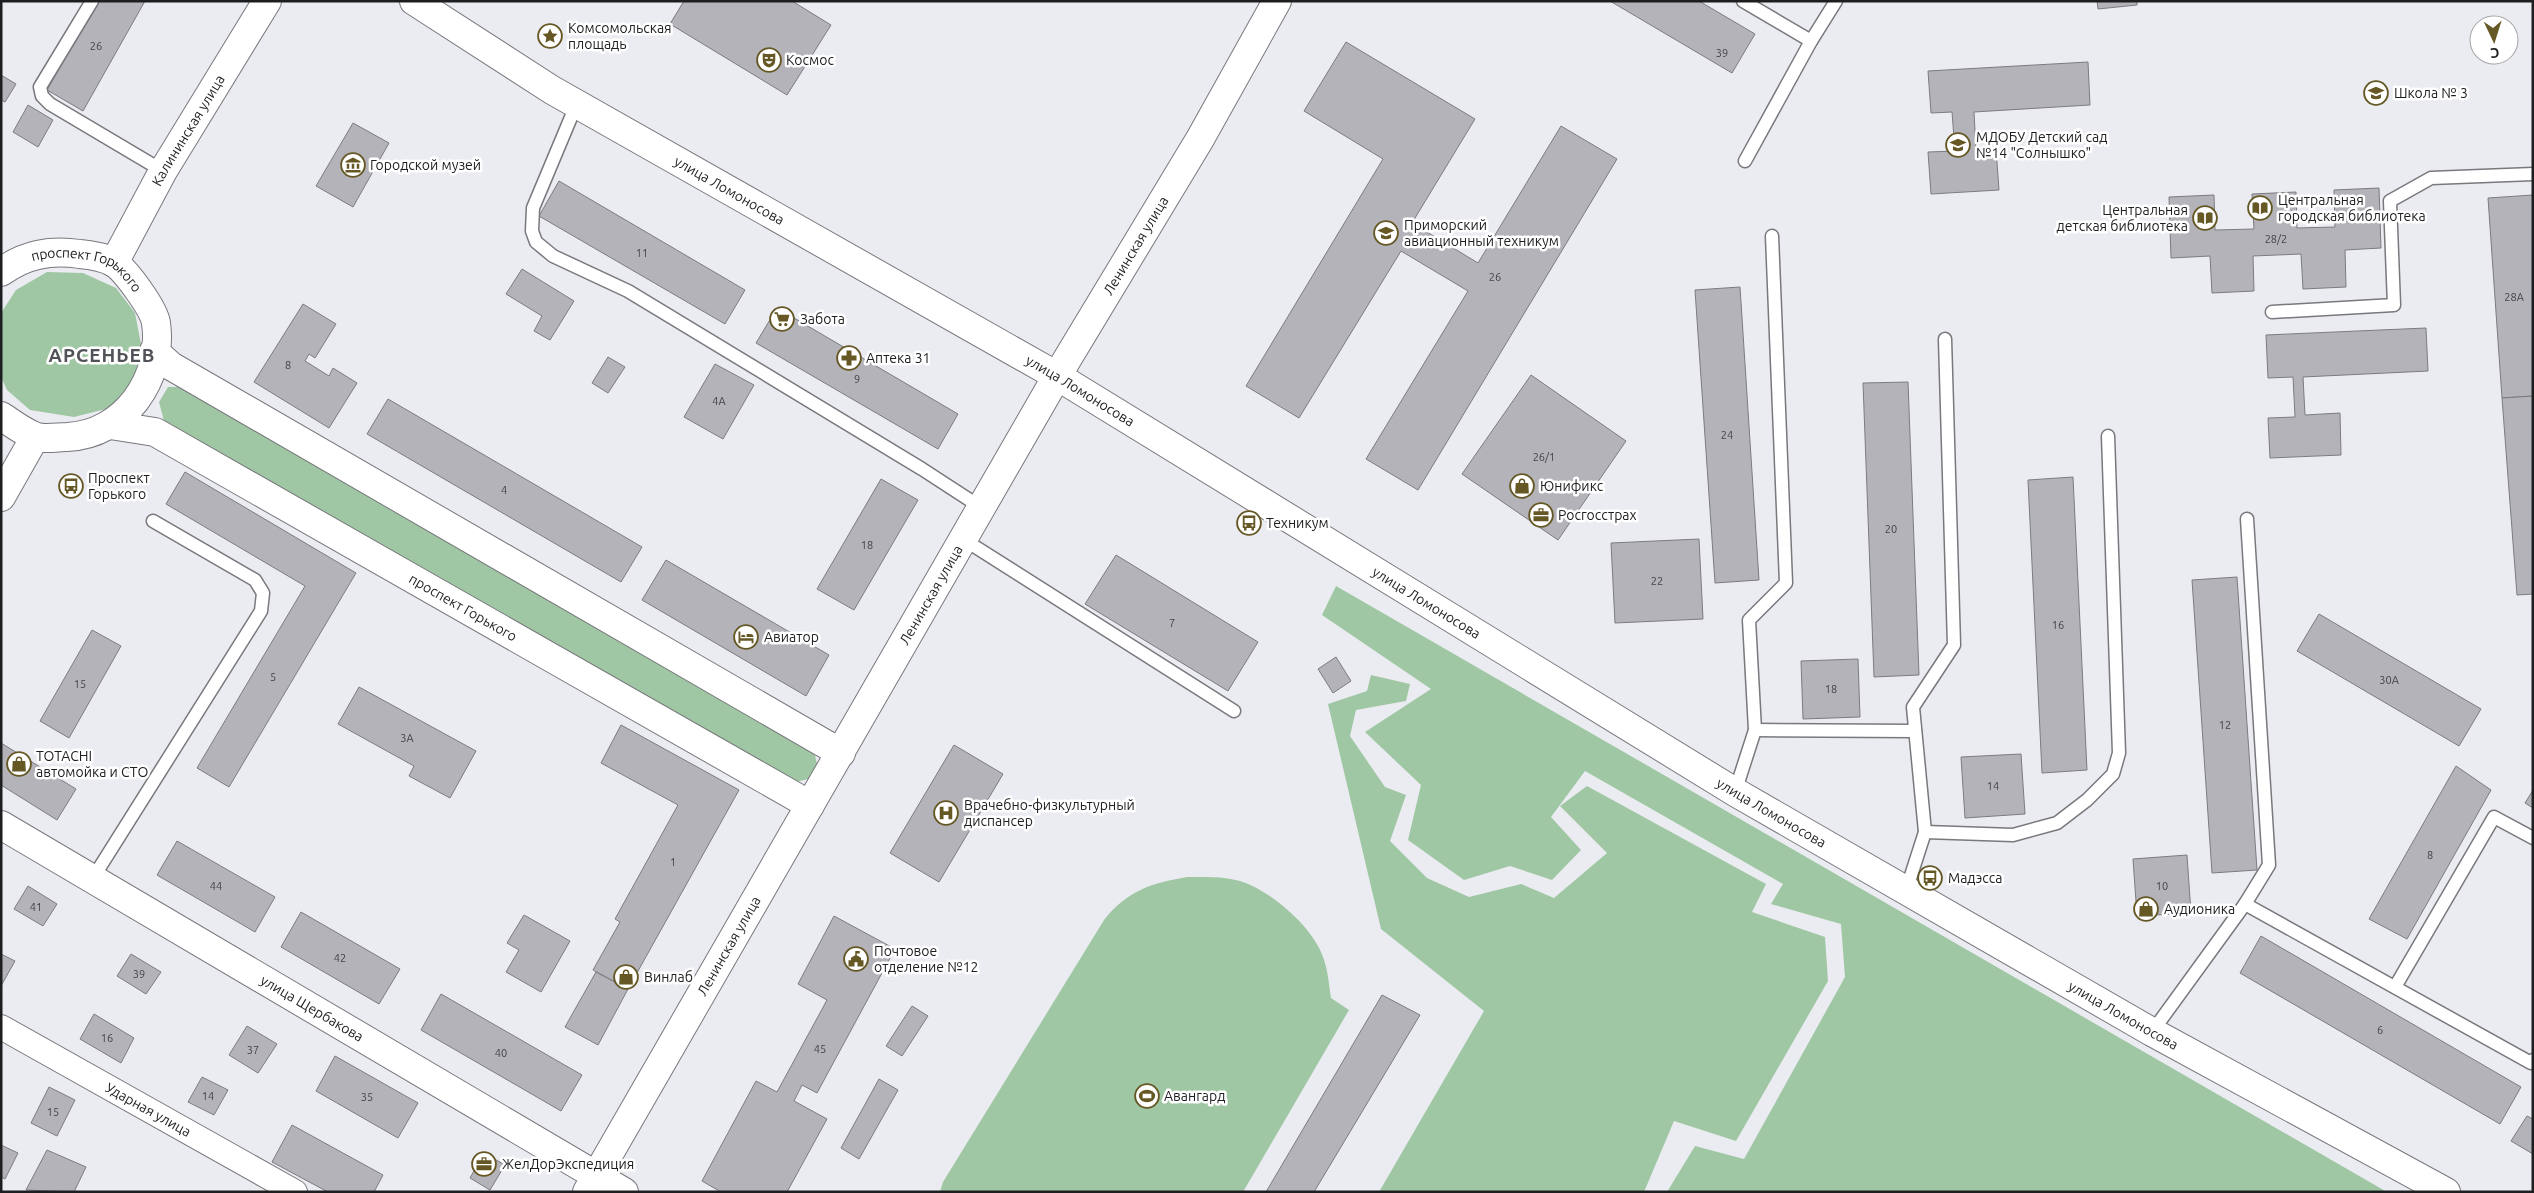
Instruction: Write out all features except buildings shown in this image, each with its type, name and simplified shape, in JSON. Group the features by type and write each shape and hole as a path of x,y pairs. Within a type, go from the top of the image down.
{"main road":[{"name":"Калининская улица","path":"114,263 163,171 267,1"},
{"name":"улица Ломоносова","path":"414,1 552,90 578,103 1057,376 1735,792 2152,1032 2446,1192"},
{"name":"Ленинская улица","path":"591,1184 842,753 1057,376 1200,139 1278,1"},
{"name":"проспект Горького","path":"1,272 20,260 55,250 92,255 114,263 142,295 156,322 151,375 135,404 110,425 82,436 35,437"},
{"path":"154,351 171,366 842,753"},
{"path":"1,416 35,437 1,497"},
{"name":"проспект Горького","path":"110,425 155,432 810,806"},
{"name":"улица Щербакова","path":"1,825 93,878 591,1184 624,1192"}],"street":[{"name":"Ударная улица","path":"1,1027 295,1192"}],"lane":[{"path":"92,1 40,87 42,96 50,104 163,171"},
{"path":"1743,1 1811,41"},
{"path":"1745,161 1811,41 1836,1"},
{"path":"578,103 533,208 532,231 536,242 553,256 637,296 922,469 982,508"},
{"path":"2272,312 2394,305 2390,201 2431,178 2533,174"},
{"path":"1735,792 1755,730 1749,620 1786,584 1772,236"},
{"path":"1906,891 1924,832 1913,707 1954,645 1945,339"},
{"path":"1924,832 2013,835 2057,822 2087,800 2113,774 2119,753 2108,436"},
{"path":"2152,1032 2245,904 2269,865 2247,519"},
{"path":"93,878 261,611 263,593 255,580 153,521"},
{"path":"964,540 1234,711"},
{"path":"1755,730 1915,731"},
{"path":"2395,987 2494,817 2533,838"},
{"path":"2245,904 2531,1063 2533,1060"}],"green space":[{"path":"47,272 83,273 116,288 135,313 141,344 135,377 110,408 74,417 30,410 7,390 1,377 1,313 16,290"},
{"path":"168,387 187,387 814,751 818,768 812,778 796,782 164,421 159,402"},
{"path":"1336,586 2387,1192 1667,1192 1695,1146 1744,1159 1845,977 1841,924 1771,904 1783,884 1585,771 1551,817 1581,850 1552,880 1510,866 1464,880 1408,840 1421,785 1365,732 1431,689 1322,615"},
{"path":"1371,675 1410,684 1406,701 1356,710 1350,736 1385,787 1406,795 1390,841 1427,878 1469,897 1521,884 1554,898 1607,853 1560,806 1587,786 1766,884 1752,912 1825,937 1828,981 1736,1141 1674,1121 1644,1192 1379,1192 1484,1011 1381,929 1328,704 1367,691"},
{"name":"Авангард","path":"1187,877 1234,879 1264,892 1277,901 1300,922 1318,945 1325,962 1331,998 1349,1010 1243,1192 940,1192 943,1182 1104,920 1131,895 1162,882"}],"place":[{"name":"Комсомольская площадь","path":"550,36"},
{"name":"Космос","path":"769,60"},
{"name":"Школа № 3","path":"2376,93"},
{"name":"МДОБУ Детский сад №14 \"Солнышко\"","path":"1958,145"},
{"name":"Городской музей","path":"353,165"},
{"name":"Центральная городская библиотека","path":"2260,208"},
{"name":"Центральная детская библиотека","path":"2205,218"},
{"name":"Приморский авиационный техникум","path":"1386,233"},
{"name":"Забота","path":"782,319"},
{"name":"Аптека 31","path":"849,358"},
{"name":"Проспект Горького","path":"71,486"},
{"name":"Юнификс","path":"1522,486"},
{"name":"Росгосстрах","path":"1541,515"},
{"name":"Техникум","path":"1249,523"},
{"name":"Авиатор","path":"746,637"},
{"name":"TOTACHI автомойка и СТО","path":"19,764"},
{"name":"Врачебно-физкультурный диспансер","path":"946,813"},
{"name":"Мадэсса","path":"1930,878"},
{"name":"Аудионика","path":"2146,909"},
{"name":"Почтовое отделение №12","path":"856,959"},
{"name":"Винлаб","path":"626,977"},
{"name":"Авангард","path":"1147,1096"},
{"name":"ЖелДорЭкспедиция","path":"484,1164"}],"district":[{"name":"АРСЕНЬЕВ","path":"102,355"}]}
